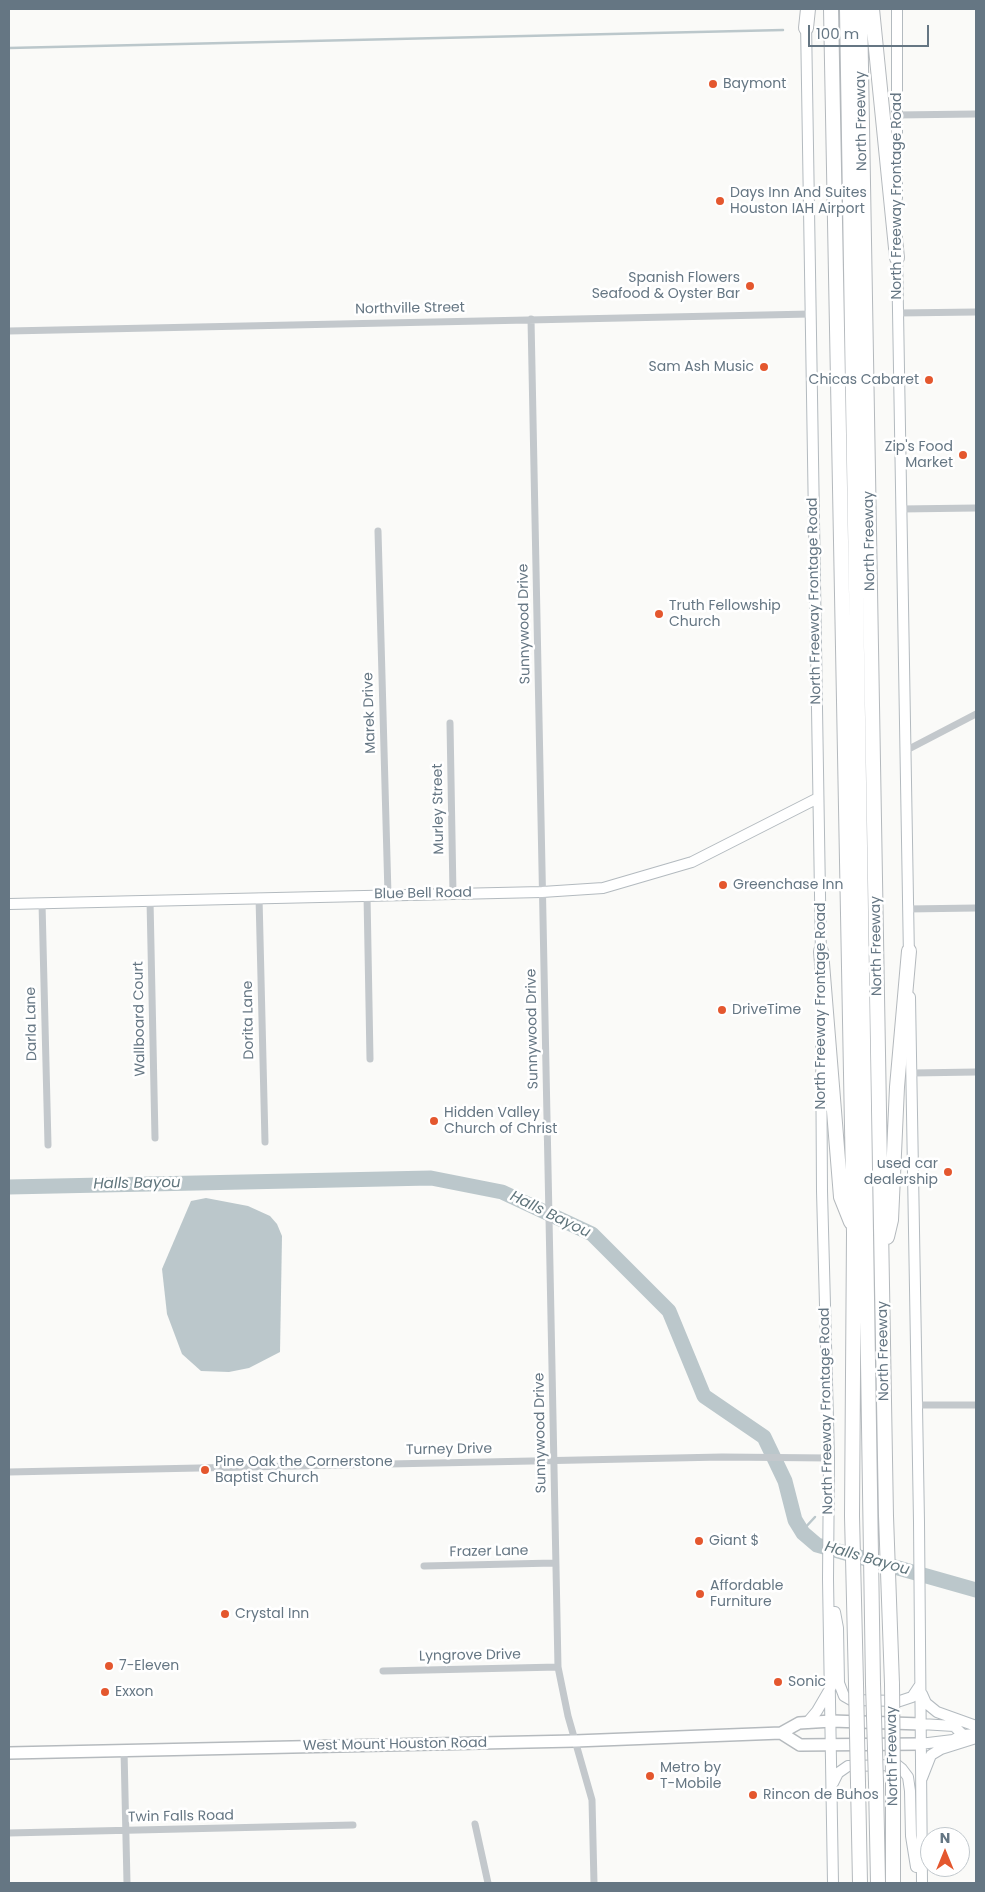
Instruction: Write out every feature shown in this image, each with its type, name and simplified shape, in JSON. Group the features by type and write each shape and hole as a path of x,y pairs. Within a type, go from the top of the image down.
{"highway":[{"path":"806,9 806,28"},
{"name":"North Freeway","path":"831,9 854,1232 852,1516 860,1883"},
{"name":"North Freeway","path":"847,9 870,1515 878,1883"},
{"name":"North Freeway","path":"860,9 886,1516 892,1684 893,1883"},
{"path":"872,9 897,258"},
{"path":"821,950 841,1197 854,1232"},
{"path":"882,1252 891,1220 897,1087 909,951"}],"main road":[{"name":"North Freeway Frontage Road","path":"897,9 897,258 907,909 913,1073 919,1522 921,1685 920,1883"},
{"name":"North Freeway Frontage Road","path":"806,28 821,950 822,1163 829,1458 828,1579 833,1745 833,1883"},
{"name":"Blue Bell Road","path":"9,904 542,892 602,888 692,862 818,798"},
{"path":"828,1579 838,1628 839,1683 840,1690 844,1696 851,1700 900,1701 912,1697 921,1685"},
{"path":"921,1685 926,1703 937,1712 976,1726"},
{"path":"807,1723 817,1711 832,1686"},
{"name":"West Mount Houston Road","path":"9,1753 575,1740 781,1733 799,1723 832,1721 954,1726 963,1734 976,1736"},
{"name":"West Mount Houston Road","path":"781,1733 800,1745 920,1744 953,1740 963,1734"},
{"path":"920,1781 931,1755 941,1749 976,1736"},
{"path":"833,1783 838,1773 848,1766 897,1765 902,1768 908,1777 911,1836 920,1883"}],"street":[{"path":"896,115 976,114"},
{"path":"898,313 976,312"},
{"name":"Northville Street","path":"9,331 811,314"},
{"name":"Sunnywood Drive","path":"531,319 550,1226 554,1563 558,1667 575,1740 592,1800 594,1883"},
{"path":"902,509 976,508"},
{"name":"Marek Drive","path":"378,531 388,895"},
{"path":"905,751 976,714"},
{"name":"Murley Street","path":"450,723 453,894"},
{"path":"367,896 370,1059"},
{"name":"Dorita Lane","path":"259,898 265,1142"},
{"name":"Wallboard Court","path":"150,900 155,1138"},
{"name":"Darla Lane","path":"42,903 48,1145"},
{"path":"907,909 976,908"},
{"path":"913,1073 976,1072"},
{"path":"917,1405 976,1405"},
{"name":"Turney Drive","path":"9,1472 554,1460 748,1457 829,1458"},
{"name":"Frazer Lane","path":"424,1566 554,1563"},
{"name":"Lyngrove Drive","path":"382,1671 558,1667"},
{"path":"124,1750 127,1883"},
{"path":"474,1824 488,1883"},
{"name":"Twin Falls Road","path":"9,1833 353,1825"}],"shaded area":[{"path":"206,1198 248,1206 270,1216 277,1224 282,1236 280,1352 249,1368 229,1372 201,1371 182,1354 167,1314 162,1269 191,1201"}],"waterway":[{"path":"9,48 783,30"},
{"name":"Halls Bayou","path":"9,1187 431,1178 502,1192 592,1234 669,1311 704,1396 764,1437 785,1481 795,1520 803,1533 817,1545 976,1590"},
{"path":"802,1531 815,1517"}],"place":[{"name":"Baymont","path":"713,84"},
{"name":"Days Inn And Suites Houston IAH Airport","path":"720,201"},
{"name":"Spanish Flowers Seafood & Oyster Bar","path":"750,286"},
{"name":"Sam Ash Music","path":"764,367"},
{"name":"Chicas Cabaret","path":"929,380"},
{"name":"Zip's Food Market","path":"963,455"},
{"name":"Truth Fellowship Church","path":"659,614"},
{"name":"Greenchase Inn","path":"723,885"},
{"name":"DriveTime","path":"722,1010"},
{"name":"Hidden Valley Church of Christ","path":"434,1121"},
{"name":"used car dealership","path":"948,1172"},
{"name":"Pine Oak the Cornerstone Baptist Church","path":"205,1470"},
{"name":"Giant $","path":"699,1541"},
{"name":"Affordable Furniture","path":"700,1594"},
{"name":"Crystal Inn","path":"225,1614"},
{"name":"7-Eleven","path":"109,1666"},
{"name":"Sonic","path":"778,1682"},
{"name":"Exxon","path":"105,1692"},
{"name":"Metro by T-Mobile","path":"650,1776"},
{"name":"Rincon de Buhos","path":"753,1795"}]}
